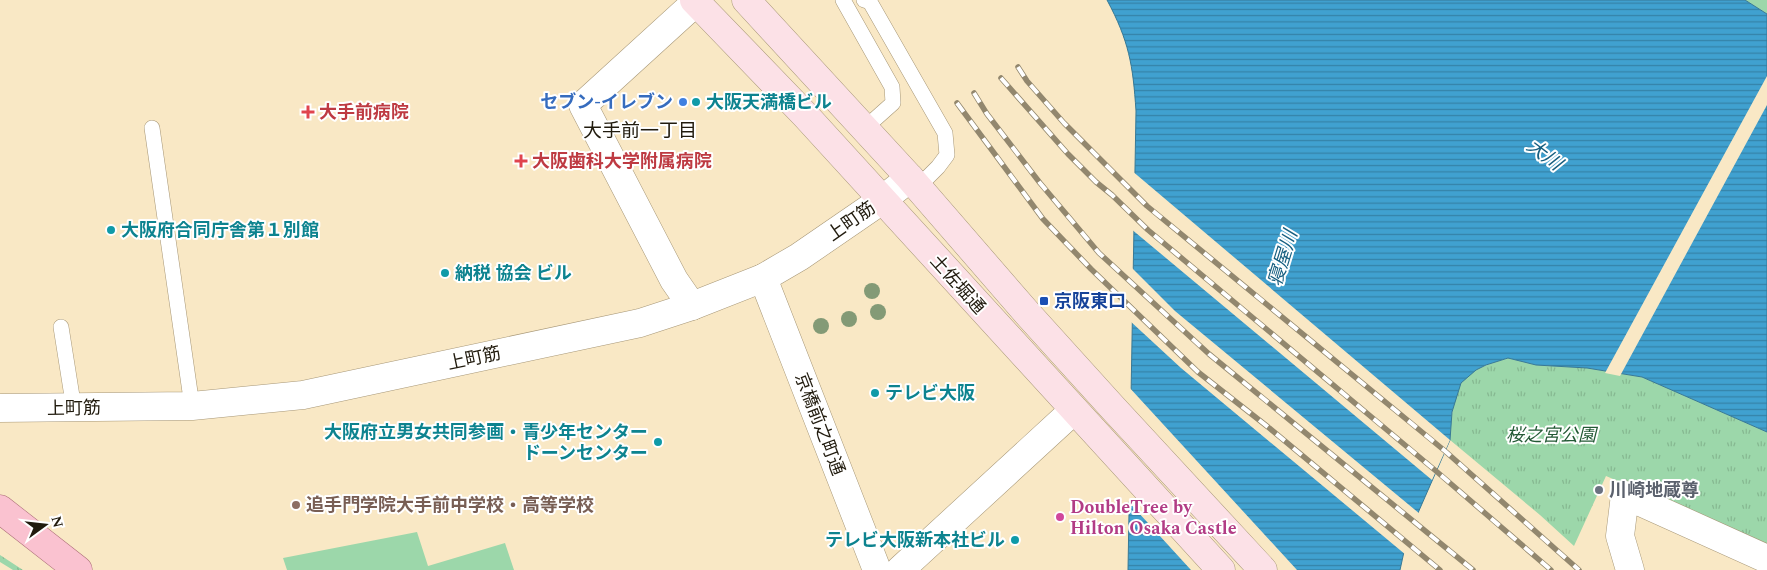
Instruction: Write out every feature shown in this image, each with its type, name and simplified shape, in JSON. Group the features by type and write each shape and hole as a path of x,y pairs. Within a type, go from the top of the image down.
{"main road":[{"name":"土佐堀通","path":"746,0 865,128 1113,408 1263,570"},
{"name":"土佐堀通","path":"695,1 806,116 1221,570"},
{"path":"0,509 78,570"}],"street":[{"path":"692,306 674,280 583,105 695,1"},
{"name":"上町筋","path":"0,408 192,406 303,395 640,323 692,306 763,278 799,257 882,200 914,183"},
{"name":"京橋前之町通","path":"763,278 877,570"},
{"path":"900,570 1074,410"},
{"path":"1630,570 1620,536 1625,495 1767,559"}],"lane":[{"path":"842,0 892,87 893,103 865,128"},
{"path":"864,0 870,2 945,133 946,155 938,167 914,183"},
{"path":"152,128 192,406"},
{"path":"61,328 74,408"}],"green space":[{"path":"1745,0 1767,0 1767,14"},
{"name":"桜之宮公園","path":"1508,358 1536,365 1587,368 1642,377 1767,432 1767,545 1606,476 1574,546 1450,440 1454,403 1461,383 1475,370"},
{"path":"417,532 428,566 505,543 514,570 287,570 283,558"},
{"path":"0,555 23,570 13,570 0,562"}],"water":[{"path":"1107,0 1745,0 1767,14 1767,432 1642,377 1587,368 1536,365 1508,358 1476,370 1461,383 1452,412 1450,440 1407,538 1400,570 1128,570 1136,111 1129,54"}],"pier":[{"path":"1767,76 1767,105 1620,376 1605,373"},
{"path":"1131,170 1450,440 1432,480 1130,228"},
{"path":"1130,266 1175,311 1420,514 1409,539 1406,555 1181,368 1129,320"},
{"path":"1128,386 1297,570 1191,570 1126,499"}],"railway":[{"path":"1018,67 1027,81 1064,123 1147,206 1445,451 1579,570"},
{"path":"1001,78 1068,154 1148,230 1436,471 1551,570"},
{"path":"974,93 987,114 1040,183 1099,253 1209,354 1473,570"},
{"path":"957,103 1043,219 1091,269 1198,372 1268,427 1440,570"}],"place":[{"name":"セブン-イレブン","path":"683,102"},
{"name":"大阪天満橋ビル","path":"696,102"},
{"name":"大手前病院","path":"308,112"},
{"name":"大阪歯科大学附属病院","path":"521,161"},
{"name":"大阪府合同庁舎第１別館","path":"111,230"},
{"name":"納税 協会 ビル","path":"445,273"},
{"name":"京阪東口","path":"1044,301"},
{"name":"テレビ大阪","path":"875,393"},
{"name":"大阪府立男女共同参画・青少年センター ドーンセンター","path":"658,442"},
{"name":"川崎地蔵尊","path":"1599,490"},
{"name":"追手門学院大手前中学校・高等学校","path":"296,505"},
{"name":"DoubleTree by Hilton Osaka Castle","path":"1060,517"},
{"name":"テレビ大阪新本社ビル","path":"1015,540"}],"district":[{"name":"大手前一丁目","path":"640,130"}],"water label":[{"name":"大川","path":"1545,154"},
{"name":"寝屋川","path":"1282,258"}]}
